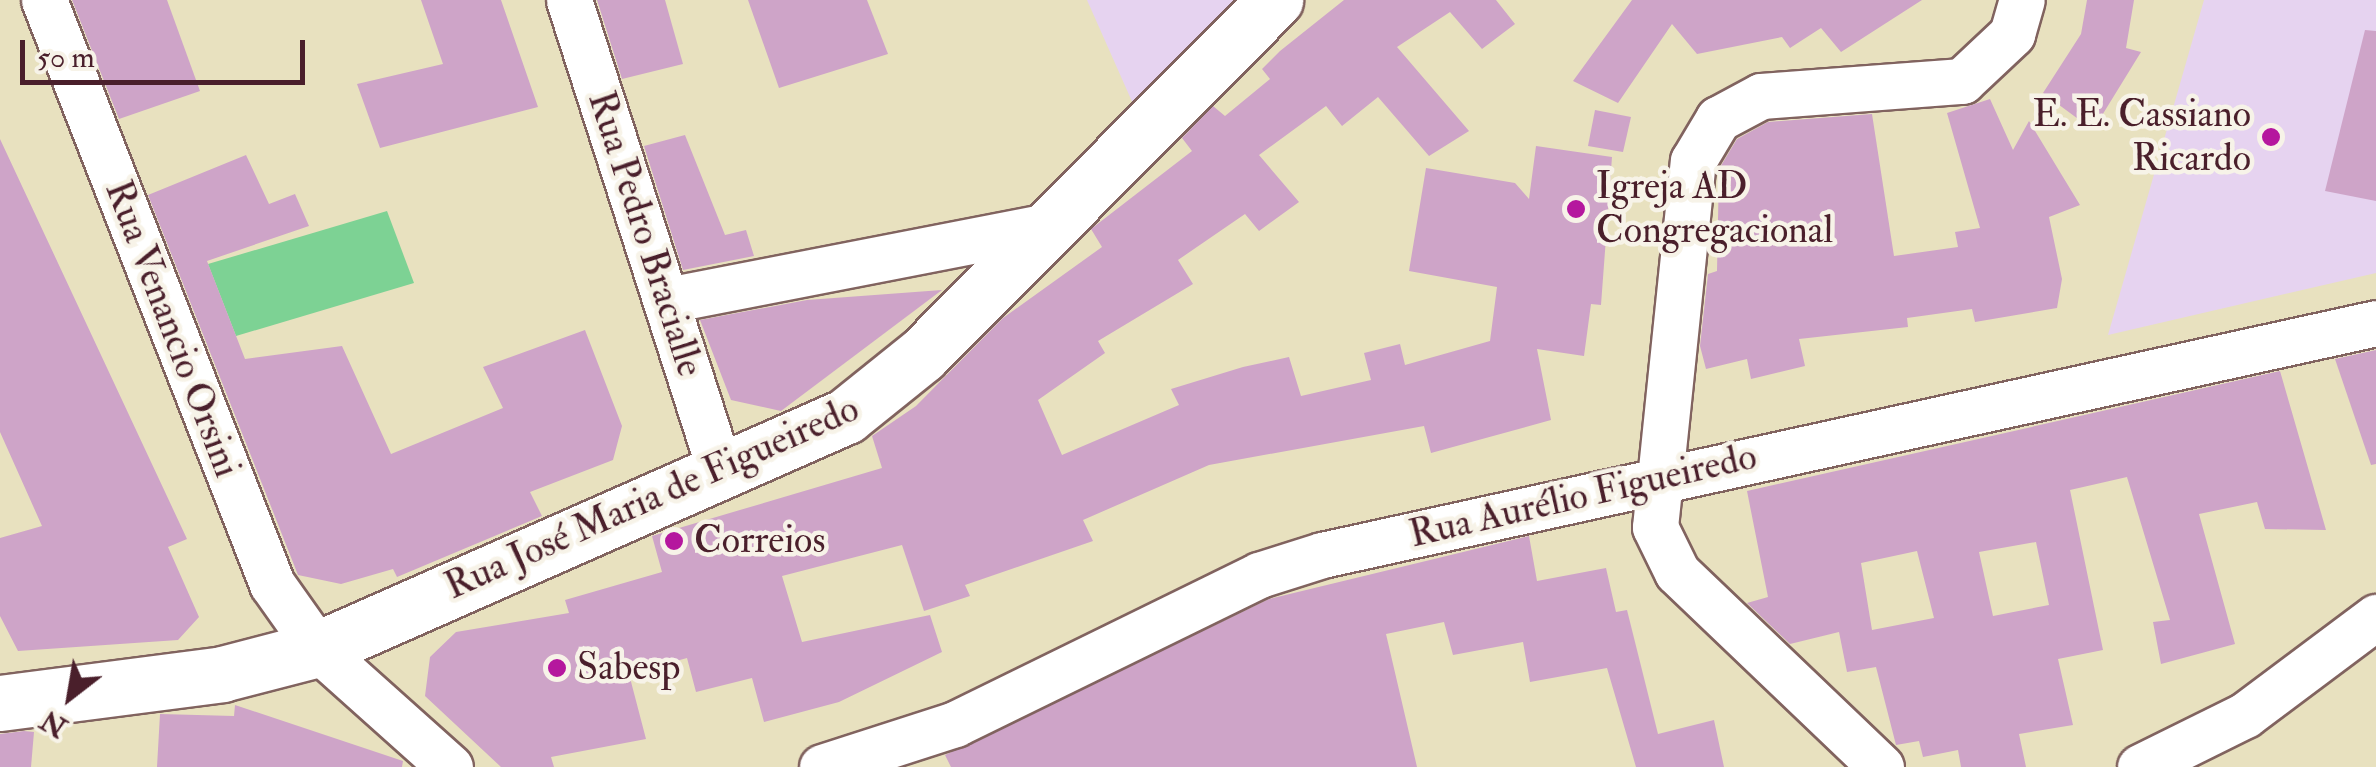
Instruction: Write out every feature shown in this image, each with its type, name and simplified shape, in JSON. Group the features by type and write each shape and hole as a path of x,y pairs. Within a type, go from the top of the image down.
{"main road":[{"name":"Rua José Maria de Figueiredo","path":"0,703 222,674 318,649 871,401 1042,227 1276,0"}],"street":[{"name":"Rua Venancio Orsini","path":"44,0 272,584 318,649"},
{"name":"Rua Pedro Bracialle","path":"568,0 720,468"},
{"path":"1881,767 1677,572 1656,526 1657,476 1692,161 1718,119 1762,96 1962,80 2012,34 2022,0"},
{"path":"668,300 1042,227"},
{"name":"Rua Aurélio Figueiredo","path":"822,767 932,751 1260,575 1657,476 2376,323"},
{"path":"2140,767 2245,714 2376,617"},
{"path":"318,649 450,767"}],"shaded area":[{"path":"1087,0 1238,0 1134,106"},
{"name":"E. E. Cassiano Ricardo","path":"2204,0 2376,0 2376,273 2108,335"}],"green space":[{"path":"387,211 414,283 236,336 208,264"}],"building":[{"path":"72,0 167,0 200,91 119,119"},
{"path":"421,0 501,0 538,107 380,148 357,84 443,64"},
{"path":"597,0 665,0 683,64 622,79"},
{"path":"748,0 867,0 888,54 779,88"},
{"path":"1344,0 1496,0 1515,24 1482,49 1450,12 1397,47 1469,131 1429,156 1378,97 1342,126 1326,106 1259,155 1299,202 1259,231 1245,214 1178,260 1193,284 1098,341 1105,353 1038,400 1062,455 1179,405 1171,389 1243,367 1289,357 1301,396 1371,380 1364,353 1400,344 1405,365 1490,341 1497,287 1409,271 1426,168 1515,183 1529,199 1536,146 1612,157 1601,305 1591,304 1584,356 1537,349 1551,420 1431,453 1424,426 1209,465 1083,520 1093,541 965,585 970,596 924,611 902,545 782,576 802,642 930,615 942,652 839,702 764,722 752,678 696,692 687,658 629,674 646,739 551,757 554,767 501,767 425,696 430,657 456,632 569,613 565,600 662,572 652,536 882,468 872,436 916,406 1003,318 1102,247 1091,229 1192,151 1182,138 1213,106 1225,116 1270,79 1262,69 1280,51"},
{"path":"1632,0 1922,0 1841,52 1821,28 1790,48 1782,37 1697,54 1672,24 1618,103 1573,81"},
{"path":"2087,0 2134,0 2126,48 2141,52 2093,130 2043,93 2081,34"},
{"path":"2365,30 2376,31 2376,201 2325,191"},
{"path":"1990,99 2013,150 2029,121 2080,205 2049,217 2062,279 2057,308 1975,322 1972,309 1907,318 1908,327 1799,339 1805,366 1751,379 1747,359 1706,369 1700,346 1708,274 1717,271 1719,169 1737,139 1768,122 1872,114 1894,256 1958,247 1955,232 1980,228 1947,113"},
{"path":"1595,110 1631,117 1623,152 1588,146"},
{"path":"685,135 725,235 746,230 754,256 683,270 644,146"},
{"path":"0,139 187,539 168,547 199,617 178,640 18,651 0,616 0,538 42,526 0,432"},
{"path":"246,155 269,204 295,194 309,226 207,261 245,359 342,346 391,454 503,408 483,367 585,330 622,426 613,460 530,492 542,516 397,577 393,569 341,584 298,575 148,195"},
{"path":"942,290 781,411 731,400 700,320 807,300"},
{"path":"2376,350 2376,464 2371,465 2335,359"},
{"path":"2280,371 2326,530 2265,529 2257,502 2199,514 2235,644 2161,664 2153,622 2170,620 2127,477 2070,490 2103,650 2058,659 2073,725 2019,734 2026,767 1961,767 1958,750 1923,757 1919,741 1896,745 1876,667 1847,672 1839,632 1790,644 1747,603 1768,597 1747,491","holes":["2036,542 2049,605 1993,616 1979,552","1917,551 1934,618 1872,630 1861,563"]},
{"path":"1529,536 1537,581 1606,568 1616,612 1627,610 1658,734 1714,720 1724,767 1636,767 1607,668 1530,682 1523,642 1453,655 1444,622 1386,634 1417,767 951,767 945,755 1269,599"},
{"path":"235,705 403,761 402,767 157,767 160,714 234,716"},
{"path":"34,732 31,767 0,767 0,734"}],"place":[{"name":"E. E. Cassiano Ricardo","path":"2271,137"},
{"name":"Igreja AD Congregacional","path":"1576,209"},
{"name":"Correios","path":"674,541"},
{"name":"Sabesp","path":"557,668"}]}
